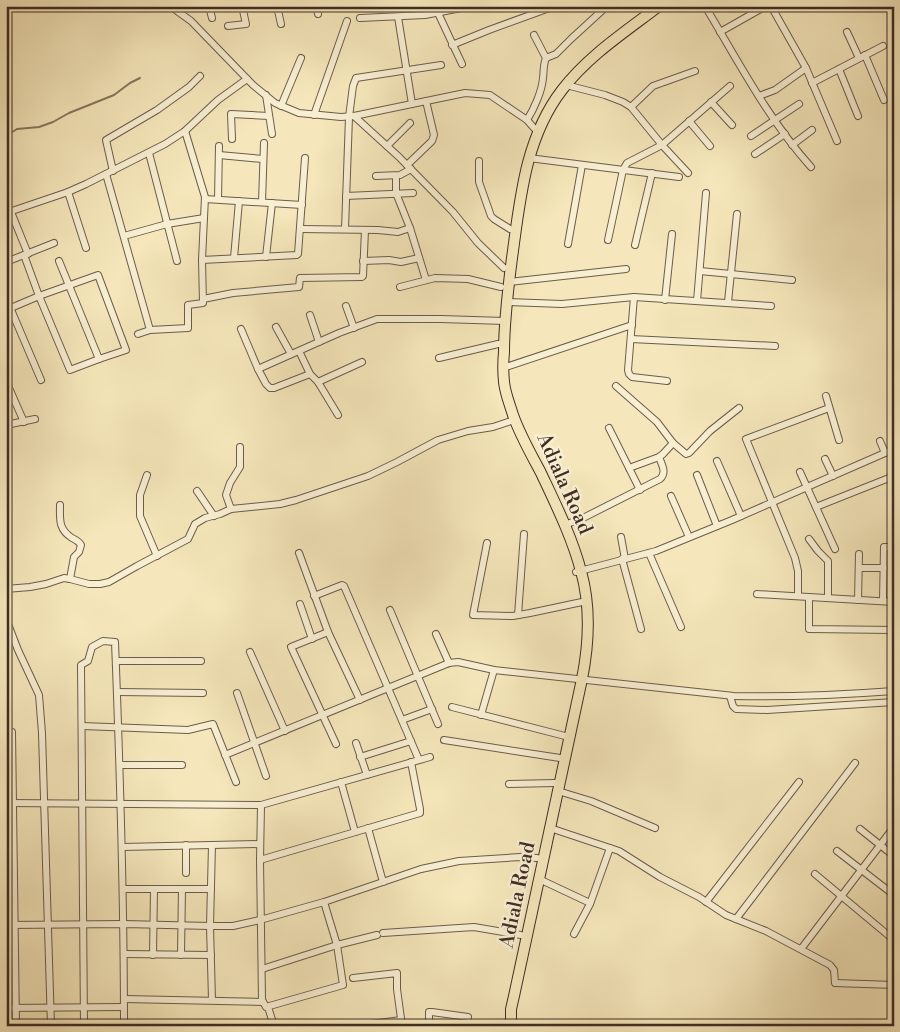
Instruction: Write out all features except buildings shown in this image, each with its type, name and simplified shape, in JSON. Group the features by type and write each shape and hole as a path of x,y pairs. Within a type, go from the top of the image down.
{"main road":[{"name":"Adiala Road","path":"502,321 507,302 504,268 510,229 527,145 533,126 557,88 574,68 599,45 651,6"},
{"name":"Adiala Road","path":"511,1026 512,1002 550,828 579,679 583,618 578,571 561,527 502,398 499,385 505,284 529,158 533,126 550,108 566,85 602,48 659,6"},
{"name":"Adiala Road","path":"501,344 505,388 516,421 565,525 586,598 588,618 586,655 560,758 557,787 537,858 505,1009 505,1026"}],"street":[{"path":"168,6 191,21 247,79 275,103 299,113 351,116 465,93 490,95 533,126"},
{"path":"208,6 212,18"},
{"path":"228,26 246,24 242,6"},
{"path":"276,6 281,24"},
{"path":"316,6 318,14"},
{"path":"452,45 556,6"},
{"path":"546,58 556,54 607,6"},
{"path":"705,6 774,120 811,167"},
{"path":"720,32 766,6"},
{"path":"771,6 806,68 837,141"},
{"path":"360,18 398,17 438,13 461,8"},
{"path":"438,13 462,64"},
{"path":"398,17 412,104"},
{"path":"314,115 347,21"},
{"path":"847,32 884,100"},
{"path":"533,126 534,109 543,80 546,58 534,35"},
{"path":"812,83 884,46"},
{"path":"281,106 301,58"},
{"path":"345,230 353,86 356,78 441,65"},
{"path":"759,96 775,90 806,68"},
{"path":"839,69 858,116"},
{"path":"631,107 653,86 695,71"},
{"path":"113,171 106,140 158,110 189,87 200,76"},
{"path":"8,309 39,296 68,285 98,275 126,350 70,370 39,296 26,254 8,213 68,192 149,153 185,131 218,100 247,79"},
{"path":"566,85 605,95 631,107 662,146 688,173"},
{"path":"608,240 623,170 627,163 662,146 730,86"},
{"path":"266,95 272,134"},
{"path":"376,176 400,175 432,141 434,135 426,101"},
{"path":"711,102 732,125"},
{"path":"750,136 799,104"},
{"path":"232,139 231,114 269,116"},
{"path":"351,116 409,167 453,212 478,243 504,268"},
{"path":"689,121 710,146"},
{"path":"387,146 410,123"},
{"path":"792,145 812,130"},
{"path":"138,334 150,330 188,328 188,305 203,303 204,199 185,131"},
{"path":"755,154 785,134"},
{"path":"262,202 264,143"},
{"path":"218,200 219,146"},
{"path":"149,153 177,261"},
{"path":"219,155 263,159"},
{"path":"202,260 297,255 299,252 305,158"},
{"path":"529,158 679,177"},
{"path":"479,161 479,182 492,216 510,229"},
{"path":"568,244 582,165"},
{"path":"106,174 150,330"},
{"path":"635,245 652,174"},
{"path":"396,176 396,193 410,228 426,280"},
{"path":"68,192 86,248"},
{"path":"346,196 413,193"},
{"path":"698,301 706,193"},
{"path":"204,199 302,204"},
{"path":"234,258 239,201"},
{"path":"266,257 272,203"},
{"path":"728,302 737,214"},
{"path":"124,236 167,224 204,218"},
{"path":"300,229 398,232 410,228"},
{"path":"203,299 234,293 299,287 300,278 363,276 364,230"},
{"path":"665,300 672,234"},
{"path":"6,262 54,243"},
{"path":"363,262 389,260 401,262 419,258"},
{"path":"59,261 99,359"},
{"path":"400,287 436,278 468,279 505,284 626,269"},
{"path":"700,272 731,273 792,280"},
{"path":"634,297 629,374 632,377 667,381"},
{"path":"507,302 562,304 634,297 771,306"},
{"path":"6,298 8,309 41,380"},
{"path":"346,306 354,328"},
{"path":"310,315 319,342"},
{"path":"258,369 377,319 502,321"},
{"path":"503,368 632,325"},
{"path":"276,327 291,354"},
{"path":"241,329 258,369 270,388 310,374"},
{"path":"631,339 775,346"},
{"path":"439,358 501,344"},
{"path":"299,351 310,374 318,382 338,415"},
{"path":"318,382 362,362"},
{"path":"6,381 24,422"},
{"path":"616,386 657,422 672,443 686,454 710,431 739,408"},
{"path":"826,396 838,440"},
{"path":"798,596 798,571 795,558 746,438 829,408"},
{"path":"6,425 35,419"},
{"path":"6,589 46,584 64,578 89,584 109,582 188,539 195,524 205,518 231,509 280,504 296,500 368,476 438,440 511,421"},
{"path":"609,428 640,490"},
{"path":"880,440 885,453"},
{"path":"629,468 659,457 672,443"},
{"path":"231,509 226,495 230,483 240,467 240,447"},
{"path":"578,571 656,551 894,449"},
{"path":"565,525 585,517 660,479 664,476 664,472 659,457"},
{"path":"825,459 833,476"},
{"path":"717,461 741,516"},
{"path":"800,472 835,549"},
{"path":"147,475 140,495 140,516 157,556"},
{"path":"697,475 717,526"},
{"path":"816,507 894,476"},
{"path":"198,491 214,516"},
{"path":"671,496 689,537"},
{"path":"60,505 60,525 63,531 79,541 81,545 79,552 74,557 70,579"},
{"path":"518,615 524,534"},
{"path":"621,537 624,559 641,629"},
{"path":"809,538 810,542 828,561 828,598"},
{"path":"487,543 473,616 518,615 582,602"},
{"path":"883,601 884,547 894,547"},
{"path":"300,553 328,632 360,700"},
{"path":"649,553 681,627"},
{"path":"858,600 859,554"},
{"path":"859,568 884,568"},
{"path":"314,596 342,585 344,586 419,760"},
{"path":"757,594 894,602"},
{"path":"809,597 809,629 894,630"},
{"path":"300,604 312,639"},
{"path":"6,607 8,631 39,695 45,803 51,1026"},
{"path":"390,610 438,724"},
{"path":"328,632 291,646 336,744"},
{"path":"436,634 448,663"},
{"path":"84,1026 81,665 88,661 92,647 103,641 115,642 122,804 124,1026"},
{"path":"250,652 284,731"},
{"path":"116,661 201,661"},
{"path":"225,755 448,663 458,662 494,670 730,696 843,695 894,691"},
{"path":"481,715 494,670"},
{"path":"117,692 203,693"},
{"path":"237,693 266,776"},
{"path":"730,696 736,709 759,710 894,702"},
{"path":"452,707 565,736"},
{"path":"402,720 432,709"},
{"path":"82,726 188,730 212,724 236,782"},
{"path":"12,732 9,803 15,925 16,1026"},
{"path":"444,740 560,758"},
{"path":"360,757 411,741"},
{"path":"356,743 367,775"},
{"path":"9,803 261,805 430,757"},
{"path":"260,860 420,813 411,762"},
{"path":"736,919 855,763"},
{"path":"120,765 182,765"},
{"path":"341,782 355,832"},
{"path":"706,902 799,782"},
{"path":"509,784 557,787 655,828"},
{"path":"261,805 260,920 262,1002 264,1006 268,1007 274,1026"},
{"path":"368,828 382,882"},
{"path":"550,828 618,851 726,915 766,931 801,949 830,965 834,970 835,983 894,985"},
{"path":"801,949 894,828"},
{"path":"860,830 894,856"},
{"path":"122,847 260,844"},
{"path":"186,845 186,872"},
{"path":"212,845 210,926 212,1000"},
{"path":"574,934 590,903 610,848"},
{"path":"837,851 894,895"},
{"path":"6,925 124,924 233,926 324,902 421,868 459,861 520,857 537,858"},
{"path":"816,874 894,940"},
{"path":"539,879 590,903"},
{"path":"123,889 211,889"},
{"path":"153,954 154,889"},
{"path":"181,955 182,889"},
{"path":"268,1007 343,985 337,945 324,902"},
{"path":"262,969 337,945 380,934 474,927 521,935"},
{"path":"124,954 211,955"},
{"path":"353,978 398,972 397,989 401,1023 356,1026"},
{"path":"124,999 262,1002"},
{"path":"6,1008 124,1008"},
{"path":"412,1026 428,1023 428,1014 432,1012 468,1016 466,1026"}],"waterway":[{"path":"6,136 17,129 39,127 53,122 69,113 114,95 140,78"}]}
